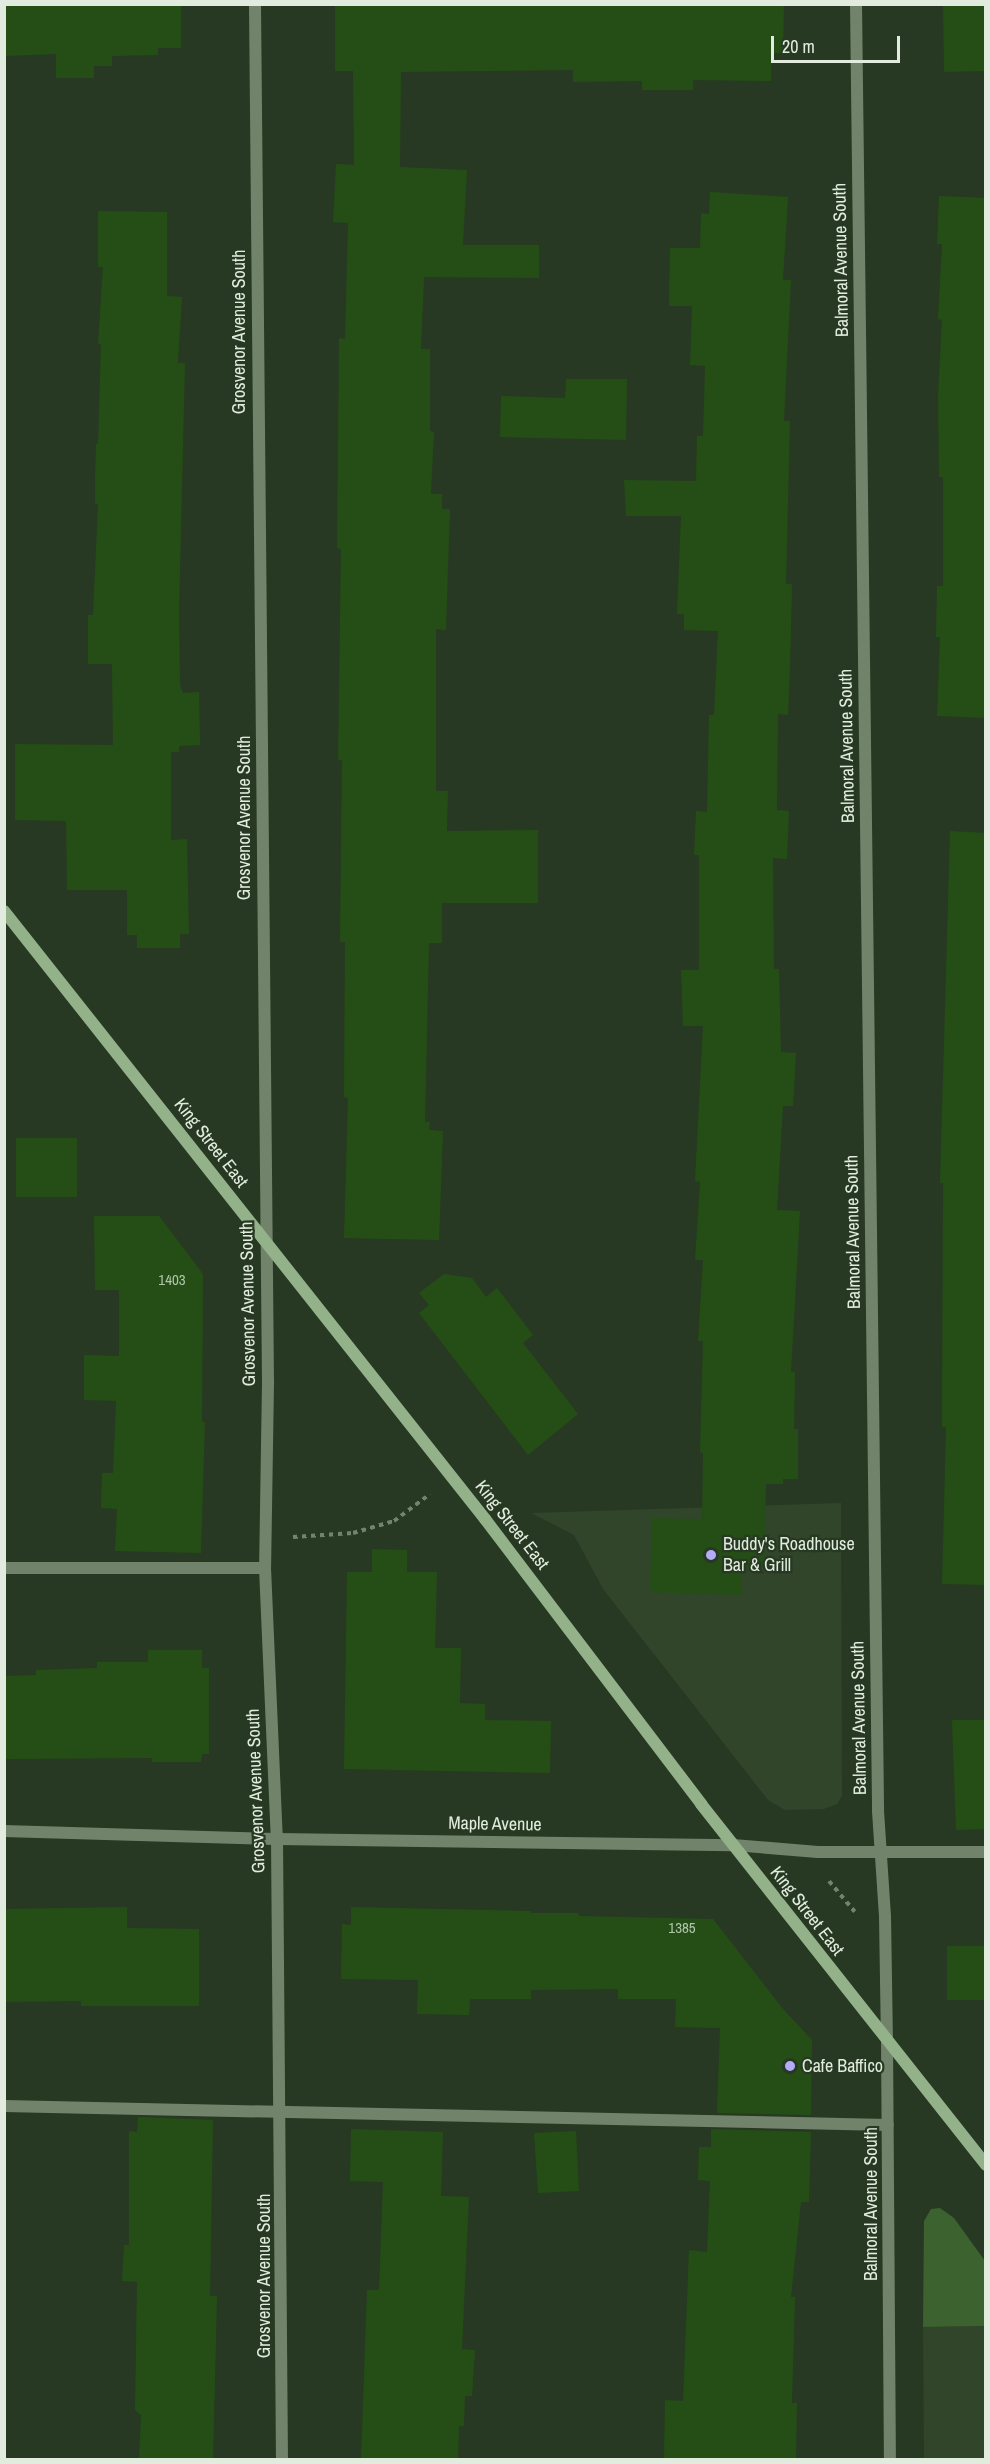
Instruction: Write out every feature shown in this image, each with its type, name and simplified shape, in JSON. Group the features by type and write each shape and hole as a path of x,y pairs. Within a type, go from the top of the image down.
{"main road":[{"name":"King Street East","path":"4,911 452,1477 733,1845 986,2165"}],"street":[{"name":"Grosvenor Avenue South","path":"255,4 268,1382 265,1569 277,1839 281,2110 282,2460"},
{"name":"Balmoral Avenue South","path":"856,4 881,1850 887,2041 890,2460"},
{"path":"4,1568 265,1569"},
{"name":"Maple Avenue","path":"4,1831 277,1839 733,1845 818,1852 881,1850 986,1852"},
{"path":"4,2106 281,2110 888,2125"}],"path":[{"path":"265,1536 318,1538 341,1535 394,1521 452,1477"},
{"path":"826,1878 856,1912"}],"shaded area":[{"path":"841,1503 842,1796 837,1804 824,1809 785,1810 768,1800 603,1589 574,1535 531,1513"},
{"path":"985,2326 985,2459 924,2459 923,2327"}],"green space":[{"path":"940,2208 954,2218 985,2261 985,2326 923,2327 924,2221 931,2209"}],"building":[{"path":"4,4 181,4 181,48 158,48 158,55 112,56 112,66 94,66 94,78 56,78 56,54 4,56"},
{"path":"335,4 784,4 783,53 771,53 771,81 693,80 693,90 642,90 642,81 573,82 573,70 401,72 400,167 467,170 463,245 539,245 539,278 424,277 421,349 430,349 430,431 434,432 431,494 442,494 442,509 450,509 446,630 436,629 436,791 448,791 447,831 538,830 538,903 442,903 442,943 429,943 425,1122 430,1122 429,1130 443,1131 439,1240 344,1238 348,1098 344,1097 345,942 340,942 342,760 338,760 341,549 337,548 339,338 345,339 348,223 333,222 336,164 354,165 353,71 335,71"},
{"path":"943,4 986,4 986,71 944,72"},
{"path":"710,192 788,197 783,280 791,280 784,421 790,421 786,584 792,584 790,668 788,715 778,714 777,810 789,811 787,859 773,858 774,969 779,969 781,1052 796,1053 793,1106 783,1106 777,1210 800,1211 791,1372 795,1372 794,1429 798,1429 798,1479 783,1479 783,1484 766,1484 764,1568 742,1568 741,1595 650,1592 652,1518 702,1519 703,1453 700,1452 703,1341 698,1341 703,1260 695,1260 700,1182 695,1181 703,1026 683,1026 681,970 699,970 699,855 694,855 696,811 707,812 709,715 714,715 718,631 684,630 684,614 677,614 681,516 626,516 624,480 696,481 697,436 703,436 705,366 690,365 692,306 669,306 670,248 700,248 701,213 709,214"},
{"path":"939,196 986,198 986,718 937,716 940,637 936,637 937,586 943,586 943,477 939,477 938,396 942,320 938,319 942,244 937,244"},
{"path":"98,211 167,212 167,296 182,297 178,363 185,363 179,613 180,685 183,693 199,692 200,745 179,746 179,752 171,752 171,840 187,839 189,934 180,934 180,948 137,948 137,935 127,935 127,890 67,890 66,821 15,820 15,744 113,745 112,664 88,664 88,615 93,615 98,504 95,504 95,478 101,344 98,344 103,267 98,267"},
{"path":"566,379 627,379 626,440 500,437 501,396 565,398"},
{"path":"950,831 986,833 986,1585 942,1584 946,1427 942,1427 943,1183 940,1183"},
{"path":"16,1138 77,1138 77,1197 16,1197"},
{"path":"94,1216 159,1216 203,1274 202,1422 205,1422 201,1553 115,1551 117,1509 101,1508 102,1473 113,1473 116,1401 84,1400 84,1355 119,1356 119,1290 95,1290"},
{"path":"444,1274 472,1278 486,1297 497,1288 533,1335 523,1343 578,1414 528,1455 419,1313 429,1305 419,1293"},
{"path":"372,1549 407,1550 407,1572 437,1572 435,1648 461,1648 460,1703 485,1704 485,1720 551,1721 550,1773 344,1769 347,1572 372,1572"},
{"path":"148,1650 202,1650 202,1668 209,1668 209,1754 202,1754 201,1762 152,1762 152,1758 4,1759 4,1676 36,1675 36,1670 97,1668 97,1662 148,1662"},
{"path":"952,1720 986,1720 986,1829 956,1830"},
{"path":"127,1907 127,1928 199,1929 199,2006 81,2006 81,2001 4,2002 4,1909"},
{"path":"351,1907 531,1911 531,1913 578,1913 579,1916 713,1919 783,2009 812,2040 811,2115 717,2113 720,2028 675,2027 676,1999 618,1999 618,1989 531,1990 531,1999 470,1999 469,2015 417,2014 418,1980 341,1979 342,1924 351,1925"},
{"path":"947,1946 986,1946 986,2000 947,2000"},
{"path":"138,2117 213,2120 210,2296 217,2296 213,2460 139,2460 141,2415 135,2410 137,2282 122,2281 124,2245 129,2245 129,2131 137,2132"},
{"path":"351,2129 443,2132 441,2196 469,2197 462,2349 475,2350 472,2396 465,2396 464,2426 459,2426 458,2460 361,2460 367,2290 379,2290 383,2182 350,2181"},
{"path":"711,2129 811,2132 809,2202 801,2202 791,2297 795,2297 792,2403 797,2403 796,2460 664,2460 665,2400 683,2401 689,2250 707,2252 710,2181 698,2180 699,2147 711,2147"},
{"path":"576,2131 579,2191 538,2193 534,2133"}],"place":[{"name":"Buddy's Roadhouse Bar & Grill","path":"711,1555"},
{"name":"Cafe Baffico","path":"790,2066"}]}
